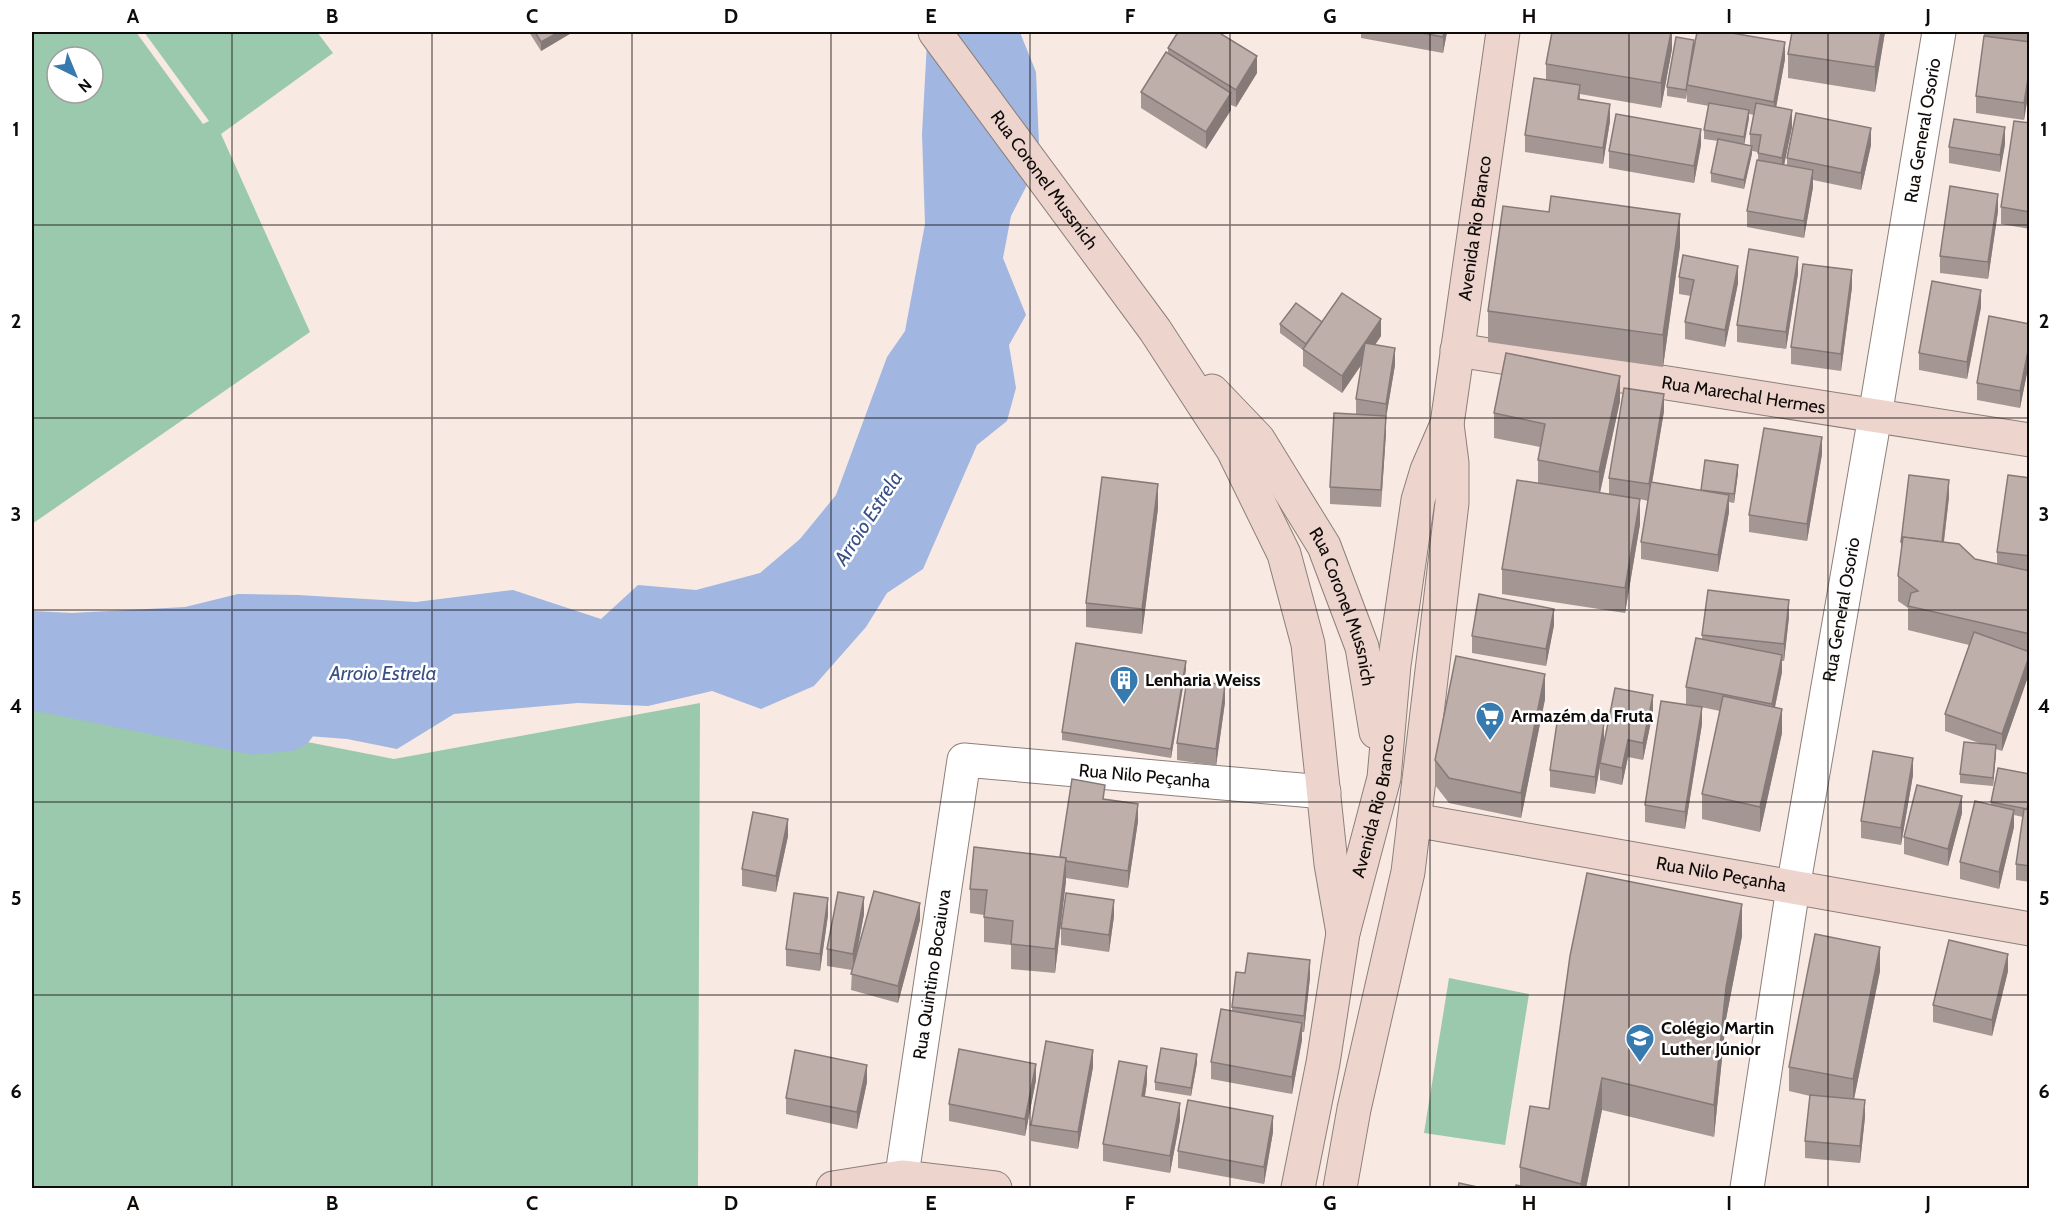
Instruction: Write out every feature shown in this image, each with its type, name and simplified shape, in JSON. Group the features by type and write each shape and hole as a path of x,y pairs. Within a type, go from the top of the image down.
{"street":[{"name":"Rua Coronel Mussnich","path":"935,32 1152,326 1233,450 1284,554 1308,644 1331,864 1343,933"},
{"name":"Avenida Rio Branco","path":"1298,1188 1323,1063 1343,933 1384,778 1394,665 1418,500 1427,470 1447,424 1503,32"},
{"name":"Rua General Osorio","path":"1747,1188 1793,888 1939,32"},
{"name":"Rua Coronel Mussnich","path":"1152,326 1258,439 1324,546 1362,647 1384,778 1395,872 1391,942"},
{"name":"Rua Marechal Hermes","path":"1458,350 2030,440"},
{"name":"Avenida Rio Branco","path":"1341,1188 1354,1109 1408,872 1452,503 1452,463 1447,424"},
{"name":"Rua Nilo Peçanha","path":"964,760 1324,792"},
{"name":"Rua Quintino Bocaiuva","path":"901,1183 964,760"},
{"name":"Rua Nilo Peçanha","path":"1414,820 2030,929"},
{"path":"833,1188 901,1183 995,1188"}],"green space":[{"path":"32,32 136,32 203,124 209,121 144,32 317,32 333,53 221,134 310,332 32,524"},
{"path":"32,688 394,759 700,703 698,1188 32,1188"},
{"path":"1449,978 1529,994 1505,1145 1424,1133"}],"water":[{"name":"Arroio Estrela","path":"934,32 1022,32 1021,35 1036,72 1039,145 1027,185 1011,216 1003,258 1026,315 1009,345 1016,388 1007,421 977,445 923,569 887,593 866,627 814,686 761,709 712,691 648,706 578,703 454,714 397,749 347,739 255,732 196,710 121,701 86,700 32,713 32,611 72,613 185,607 238,594 416,602 513,590 601,619 638,585 696,590 760,573 800,539 836,495 887,357 905,331 925,224 922,134 927,42"}],"building":[{"path":"535,32 559,32 541,42"},
{"path":"1178,32 1218,32 1257,56 1236,90 1168,48"},
{"path":"1417,32 1444,32 1443,37"},
{"path":"1552,32 1671,32 1661,83 1546,64"},
{"path":"1697,32 1726,32 1785,42 1774,102 1687,85"},
{"path":"1792,32 1881,32 1875,67 1788,54"},
{"path":"1984,36 2030,42 2030,66 2024,103 1976,96"},
{"path":"1676,37 1694,40 1686,90 1667,87"},
{"path":"1166,52 1231,93 1206,132 1141,92"},
{"path":"1534,78 1580,85 1578,99 1610,104 1603,148 1525,135"},
{"path":"1709,103 1749,110 1744,137 1704,130"},
{"path":"1756,103 1792,110 1782,158 1758,153 1761,135 1750,134"},
{"path":"1796,113 1871,128 1861,173 1787,158"},
{"path":"1616,114 1701,129 1694,166 1609,151"},
{"path":"1954,119 2005,127 2000,155 1949,147"},
{"path":"2014,121 2030,123 2030,212 2001,207"},
{"path":"1718,139 1752,146 1744,180 1711,173"},
{"path":"1757,160 1813,170 1804,221 1747,211"},
{"path":"1950,186 1998,194 1988,262 1940,256"},
{"path":"1551,196 1680,214 1663,335 1488,311 1503,206 1549,212"},
{"path":"1749,249 1798,257 1786,332 1737,325"},
{"path":"1683,255 1738,266 1725,330 1685,322 1694,280 1679,277"},
{"path":"1803,264 1852,270 1841,354 1791,347"},
{"path":"1932,281 1981,290 1967,362 1919,353"},
{"path":"1342,293 1381,319 1342,376 1303,349"},
{"path":"1296,303 1322,322 1306,344 1280,324"},
{"path":"1989,316 2030,324 2030,341 2020,391 1977,383"},
{"path":"1365,343 1395,348 1386,404 1356,399"},
{"path":"1506,353 1620,376 1599,472 1538,460 1545,424 1494,413"},
{"path":"1624,388 1664,394 1649,484 1609,478"},
{"path":"1334,413 1386,416 1381,490 1330,487"},
{"path":"1764,428 1822,437 1807,524 1749,515"},
{"path":"1705,460 1738,465 1734,494 1701,490"},
{"path":"1909,475 1949,480 1942,542 1903,537 1901,542"},
{"path":"2008,475 2030,478 2030,556 1997,552"},
{"path":"1102,477 1158,484 1142,609 1086,603"},
{"path":"1517,480 1640,499 1625,588 1502,569"},
{"path":"1651,482 1729,495 1718,555 1641,542"},
{"path":"1903,537 1959,544 1975,559 2030,571 2030,634 1908,606 1911,593 1918,591 1898,576"},
{"path":"1708,590 1789,600 1784,644 1702,635"},
{"path":"1479,594 1554,609 1546,649 1472,636"},
{"path":"1974,632 2030,652 2002,734 1945,714"},
{"path":"1696,638 1782,655 1772,704 1686,687"},
{"name":"Lenharia Weiss","path":"1076,643 1186,661 1171,749 1062,732"},
{"name":"Armazém da Fruta","path":"1456,656 1545,674 1521,793 1449,778 1435,760"},
{"path":"1187,680 1225,685 1216,749 1177,743"},
{"path":"1615,688 1653,695 1643,743 1628,740 1622,768 1600,763"},
{"path":"1723,696 1782,709 1760,807 1702,794"},
{"path":"1661,701 1702,707 1685,812 1645,805"},
{"path":"1558,716 1604,723 1595,777 1550,770"},
{"path":"1964,742 1996,745 1993,778 1960,774"},
{"path":"1873,751 1913,758 1901,828 1861,821"},
{"path":"1998,768 2030,774 2030,797 2027,809 1991,802"},
{"path":"1072,779 1105,785 1103,799 1138,804 1128,871 1066,861 1066,858 1060,857"},
{"path":"1917,785 1962,796 1948,849 1904,837"},
{"path":"1975,801 2014,810 1999,872 1960,862"},
{"path":"2024,809 2030,810 2030,866 2016,864"},
{"path":"753,812 788,819 776,876 742,869"},
{"path":"974,847 1066,858 1055,949 1011,944 1013,921 984,917 987,890 970,889"},
{"name":"Colégio Martin Luther Júnior","path":"1587,873 1742,904 1726,987 1714,1105 1602,1078 1581,1184 1520,1167 1530,1106 1549,1109 1570,956"},
{"path":"874,891 920,903 898,986 851,974"},
{"path":"838,892 864,897 853,954 827,949"},
{"path":"794,893 828,898 820,954 786,949"},
{"path":"1066,893 1114,900 1109,935 1061,928"},
{"path":"1815,934 1880,947 1853,1079 1789,1067"},
{"path":"1949,940 2008,954 1992,1020 1933,1005"},
{"path":"1248,953 1310,960 1304,1016 1232,1007 1236,972 1245,973"},
{"path":"1221,1009 1302,1023 1292,1077 1211,1062"},
{"path":"1046,1041 1093,1050 1078,1132 1031,1125"},
{"path":"1161,1048 1197,1054 1191,1088 1155,1082"},
{"path":"959,1049 1036,1064 1025,1119 949,1104"},
{"path":"795,1050 867,1065 857,1112 786,1098"},
{"path":"1119,1061 1147,1066 1142,1096 1180,1103 1170,1156 1103,1144"},
{"path":"1810,1095 1865,1100 1860,1146 1805,1141"},
{"path":"1188,1100 1273,1116 1264,1167 1178,1151"},
{"path":"1459,1183 1482,1188 1458,1188"},
{"path":"1516,1185 1531,1188 1515,1188"}],"waterway":[{"name":"Arroio Estrela","path":"32,678 255,723 286,720"}],"place":[{"name":"Lenharia Weiss","path":"1124,706"},
{"name":"Armazém da Fruta","path":"1490,742"},
{"name":"Colégio Martin Luther Júnior","path":"1640,1064"}]}
